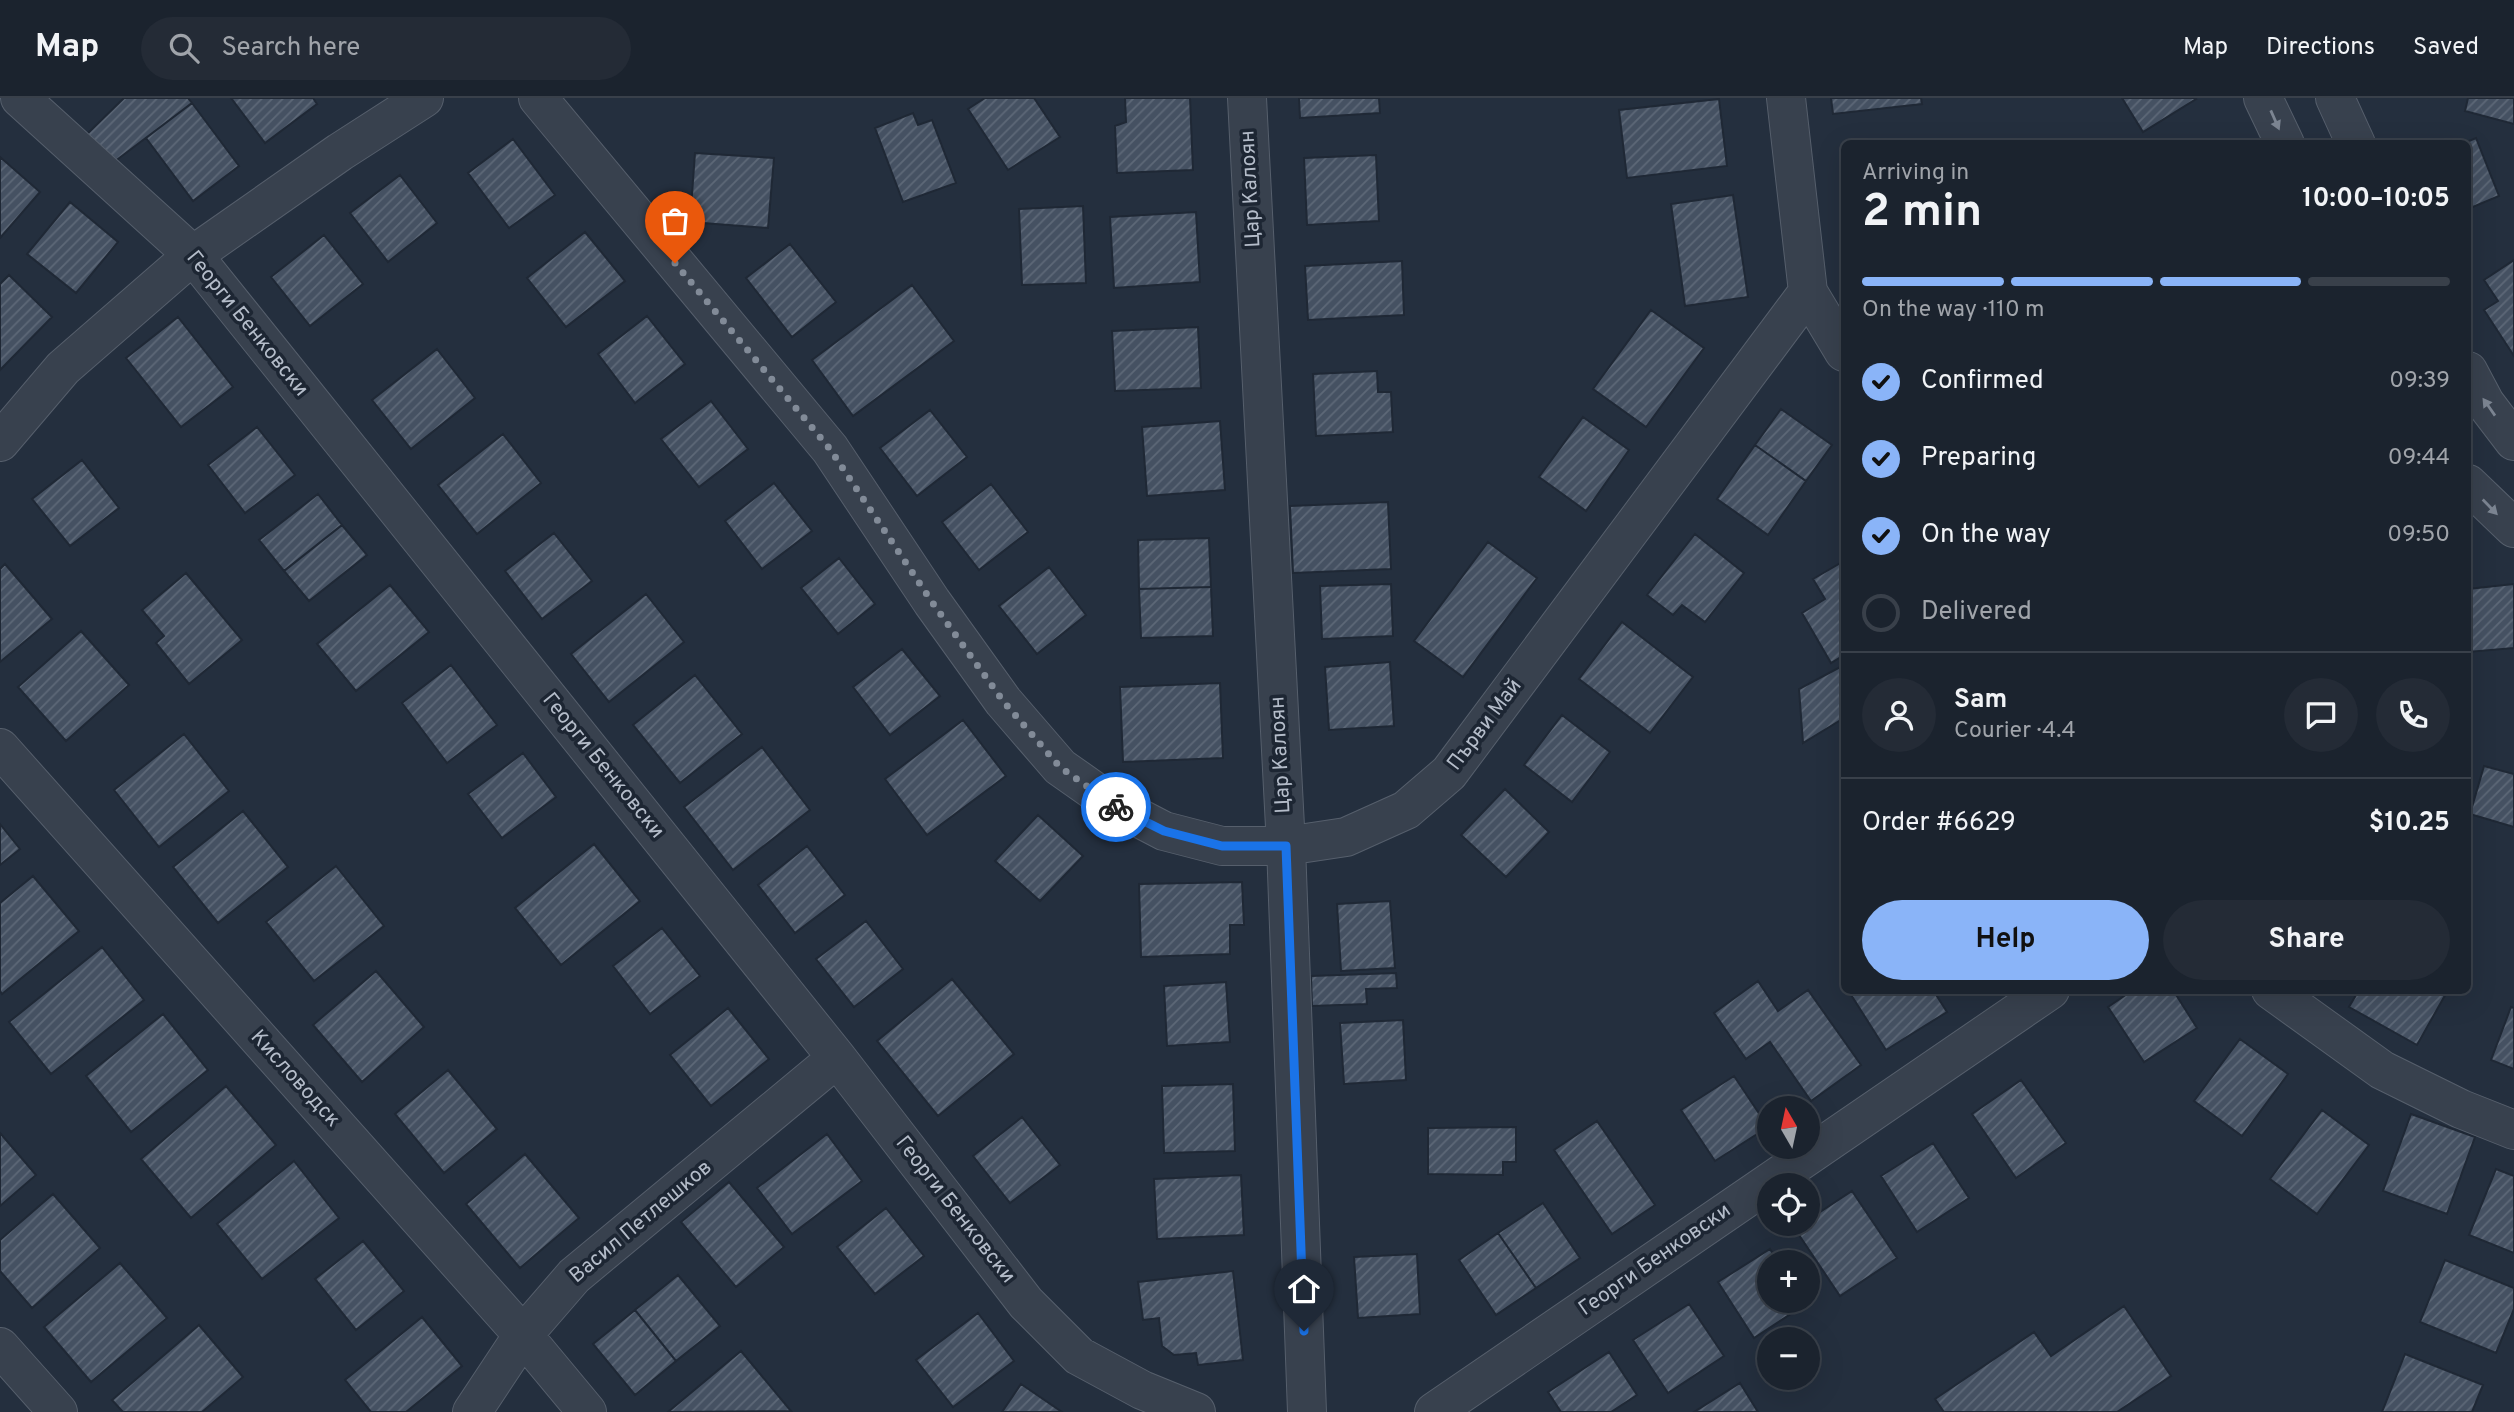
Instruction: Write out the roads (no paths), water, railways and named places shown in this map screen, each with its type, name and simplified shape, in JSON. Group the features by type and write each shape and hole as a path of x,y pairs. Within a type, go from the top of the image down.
{"street":[{"name":"Георги Бенковски","path":"20,98 193,255 837,1058 1026,1303 1079,1356 1142,1390 1196,1412"},
{"path":"0,442 63,368 193,255 340,152 424,98"},
{"name":"Първи Май","path":"538,98 830,449 932,602 995,690 1060,767 1114,806 1164,831 1222,846 1286,846 1346,837 1406,810 1449,773 1808,292"},
{"name":"Цар Калоян","path":"1247,98 1286,846 1307,1412"},
{"path":"1786,98 1808,292 1841,347"},
{"path":"2263,98 2283,140"},
{"path":"2335,98 2354,140"},
{"path":"2471,377 2485,403 2514,441"},
{"path":"2471,487 2514,528"},
{"name":"Кисловодск","path":"0,748 523,1335 587,1412"},
{"name":"Георги Бенковски","path":"1434,1412 2044,994"},
{"path":"2278,994 2382,1070 2461,1109 2514,1130"},
{"name":"Васил Петлешков","path":"472,1412 523,1335 573,1276 837,1058"},
{"path":"0,1347 58,1412"}]}
